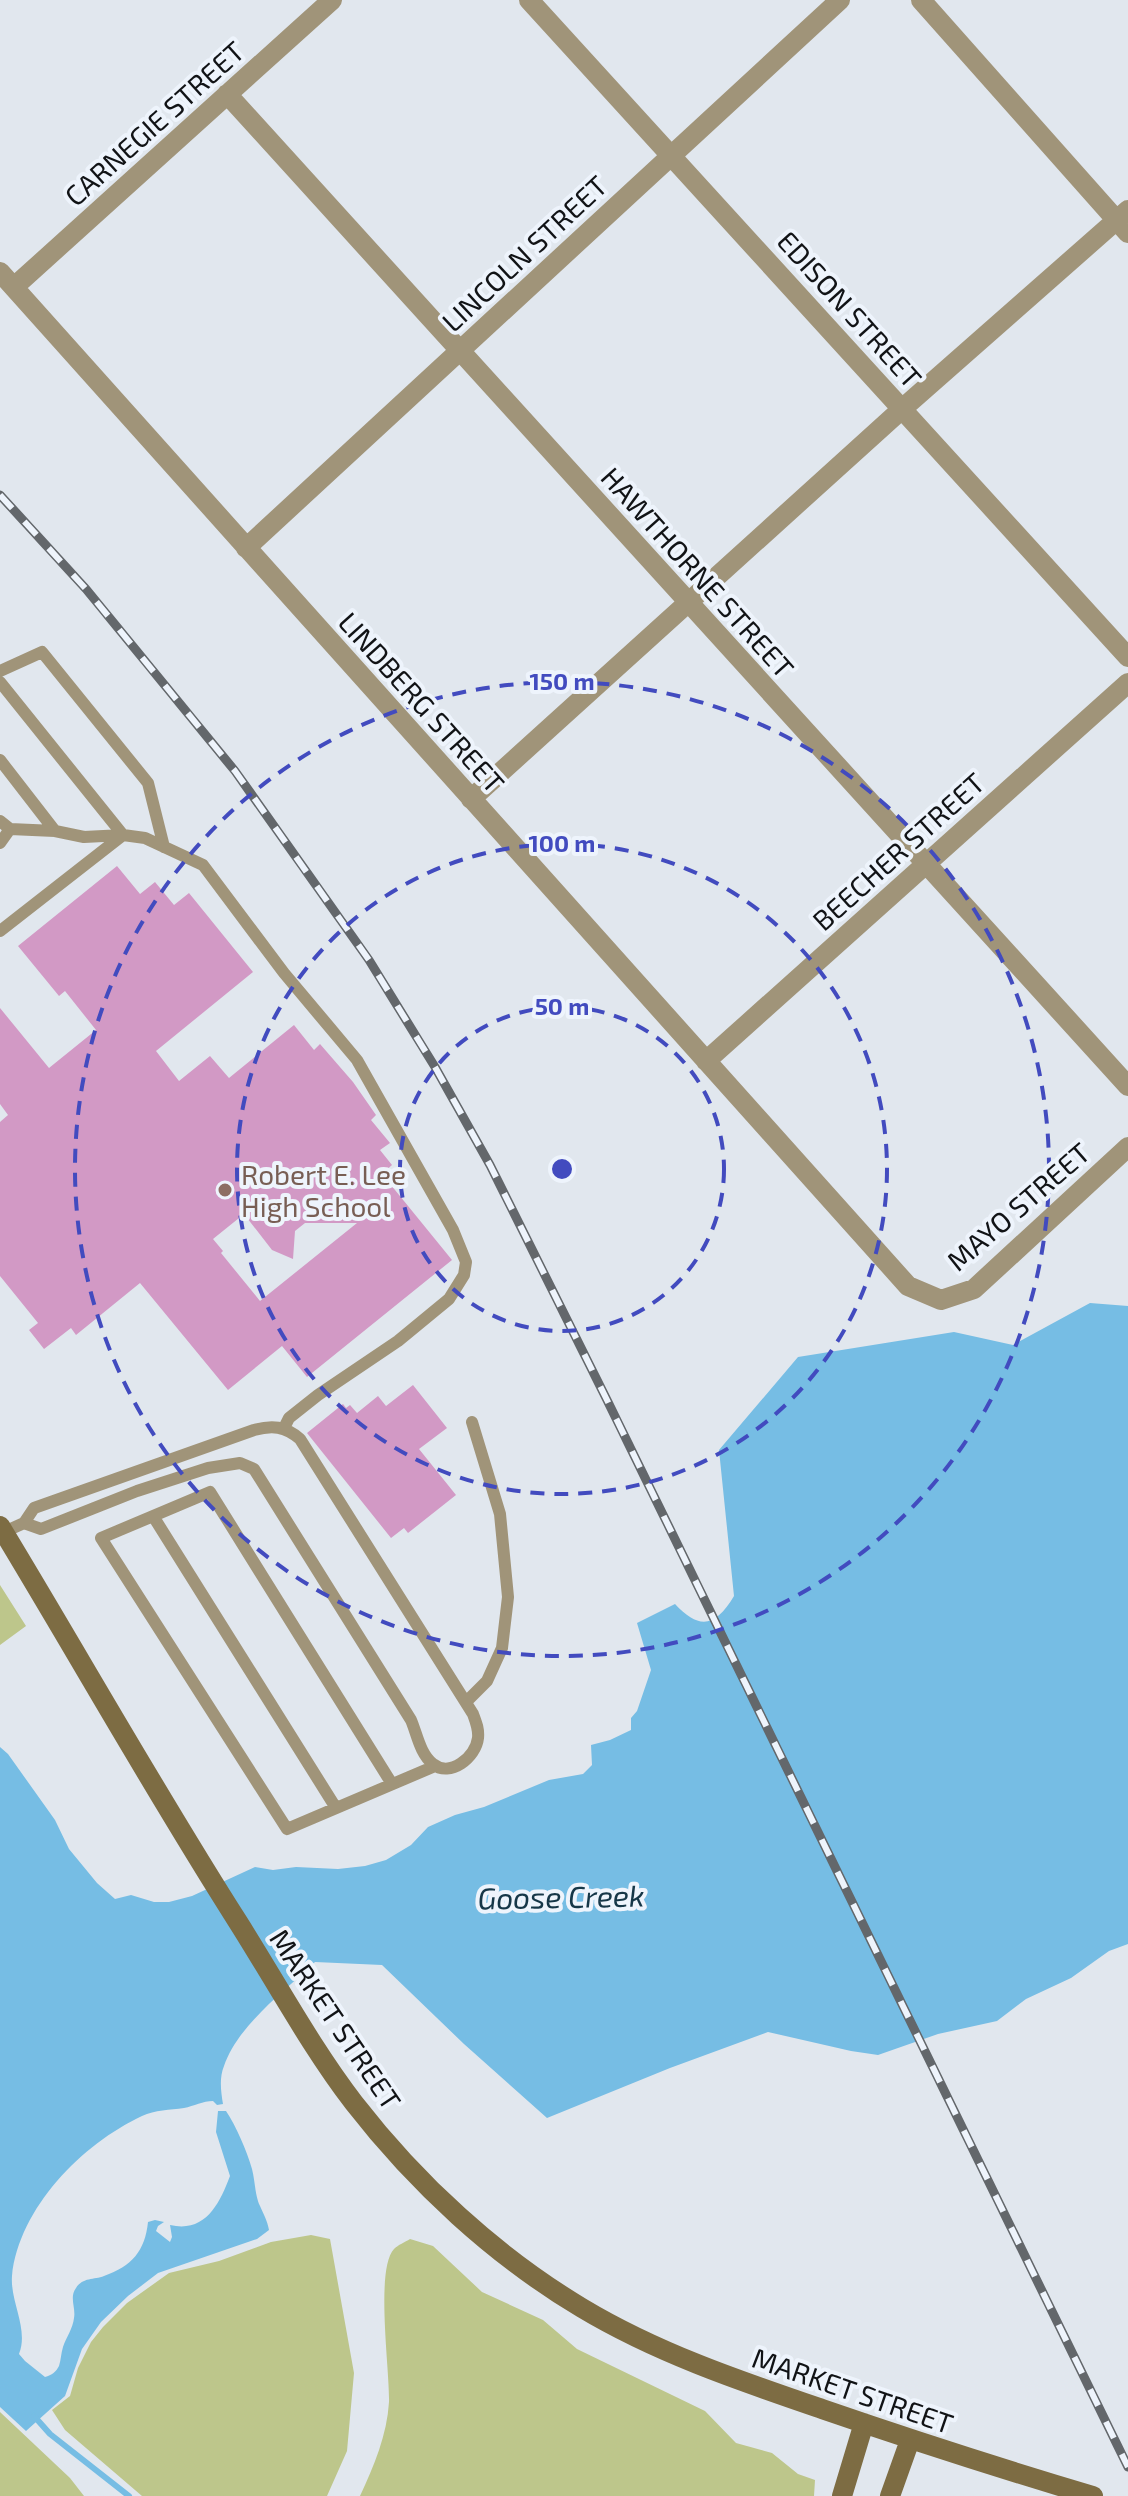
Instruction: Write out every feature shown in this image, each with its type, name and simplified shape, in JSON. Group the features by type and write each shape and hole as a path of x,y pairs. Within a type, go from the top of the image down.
{"main road":[{"name":"MARKET STREET","path":"2,1529 181,1833 314,2043 354,2102 403,2160 455,2212 516,2264 582,2308 651,2345 722,2376 1055,2490 1093,2496"},
{"path":"842,2496 864,2423"},
{"path":"890,2496 910,2440"}],"street":[{"name":"CARNEGIE STREET","path":"7,280 227,94 332,0"},
{"name":"EDISON STREET","path":"529,0 1128,657"},
{"name":"LINCOLN STREET","path":"246,548 840,0"},
{"path":"471,799 902,409 1124,221 921,0"},
{"name":"HAWTHORNE STREET","path":"227,94 1128,1086"},
{"name":"LINDBERG STREET","path":"7,280 908,1286 941,1300"},
{"name":"BEECHER STREET","path":"706,1061 1128,683"},
{"name":"MAYO STREET","path":"941,1300 974,1289 1128,1147"}],"lane":[{"path":"0,671 42,652 148,783 164,847"},
{"path":"0,682 123,835"},
{"path":"0,760 55,831"},
{"path":"0,843 5,825 84,837 123,835 145,838 203,865 284,973 357,1060 453,1230 466,1262 457,1288 442,1305 398,1341 289,1418 284,1428"},
{"path":"0,931 123,835"},
{"path":"466,1702 487,1681 502,1648 508,1597 500,1514 472,1422"},
{"path":"2,1529 24,1523 41,1529 137,1491 208,1468 240,1463 254,1469 411,1720 426,1756 435,1766 447,1769 460,1764 472,1754 479,1740 478,1726 466,1702 300,1439 284,1428 268,1426 254,1430 34,1508 24,1523"},
{"path":"208,1468 210,1492 392,1784"},
{"path":"210,1492 101,1538 287,1829 435,1766"},
{"path":"153,1516 336,1808"}],"green space":[{"path":"0,1585 26,1626 0,1645"},
{"path":"311,2235 330,2239 354,2373 347,2451 327,2496 142,2496 65,2430 52,2410 70,2396 78,2368 91,2342 127,2303 169,2273 219,2261 271,2242"},
{"path":"410,2239 433,2246 482,2292 543,2320 577,2349 705,2411 736,2443 772,2453 798,2474 815,2480 814,2496 360,2496 379,2450 388,2414 384,2298 388,2260 394,2249"},
{"path":"0,2412 70,2478 84,2496 0,2496"}],"water":[{"name":"Goose Creek","path":"1090,1303 1128,1306 1128,1944 1109,1951 1071,1978 1026,1999 997,2021 938,2034 878,2055 768,2032 547,2118 382,1965 315,1962 263,2010 240,2037 222,2071 223,2104 209,2101 152,2112 119,2128 76,2161 40,2203 17,2251 12,2276 22,2335 19,2354 45,2377 54,2373 73,2322 73,2295 79,2284 114,2272 129,2262 144,2241 148,2222 164,2222 156,2231 170,2242 170,2225 193,2225 209,2214 230,2176 216,2132 218,2111 226,2111 241,2139 269,2230 257,2239 158,2273 128,2296 101,2322 82,2349 65,2396 26,2431 0,2407 0,1747 55,1820 69,1849 97,1883 115,1899 131,1895 154,1902 169,1902 192,1896 255,1867 273,1870 296,1867 338,1869 386,1860 411,1845 428,1827 455,1815 484,1807 549,1780 583,1774 592,1765 591,1745 631,1730 631,1718 637,1711 651,1670 637,1623 675,1604 692,1618 707,1621 721,1614 734,1596 719,1450 798,1357 954,1332 1013,1345"}],"building":[{"path":"117,866 140,894 155,882 174,905 189,893 253,972 156,1051 179,1081 210,1056 229,1078 294,1025 314,1050 320,1044 376,1115 371,1120 390,1143 380,1150 392,1165 382,1174 452,1260 307,1377 282,1346 228,1390 140,1283 76,1335 71,1328 44,1349 29,1330 38,1323 0,1276 0,1122 8,1115 0,1104 0,1008 49,1068 96,1030 65,991 59,996 18,946","holes":["244,1214 272,1250 293,1259 295,1231 305,1223 357,1223 260,1301 213,1239"]},
{"path":"413,1385 447,1428 419,1449 456,1495 408,1533 404,1528 391,1538 307,1433 343,1404 346,1408 350,1405 357,1413 378,1396 386,1406"}],"waterway":[{"path":"34,2416 50,2434 129,2496"}],"railway":[{"path":"0,495 86,589 235,771 369,960 435,1067 490,1165 608,1402 1128,2467"}],"place":[{"name":"Robert E. Lee High School","path":"225,1190"}]}
